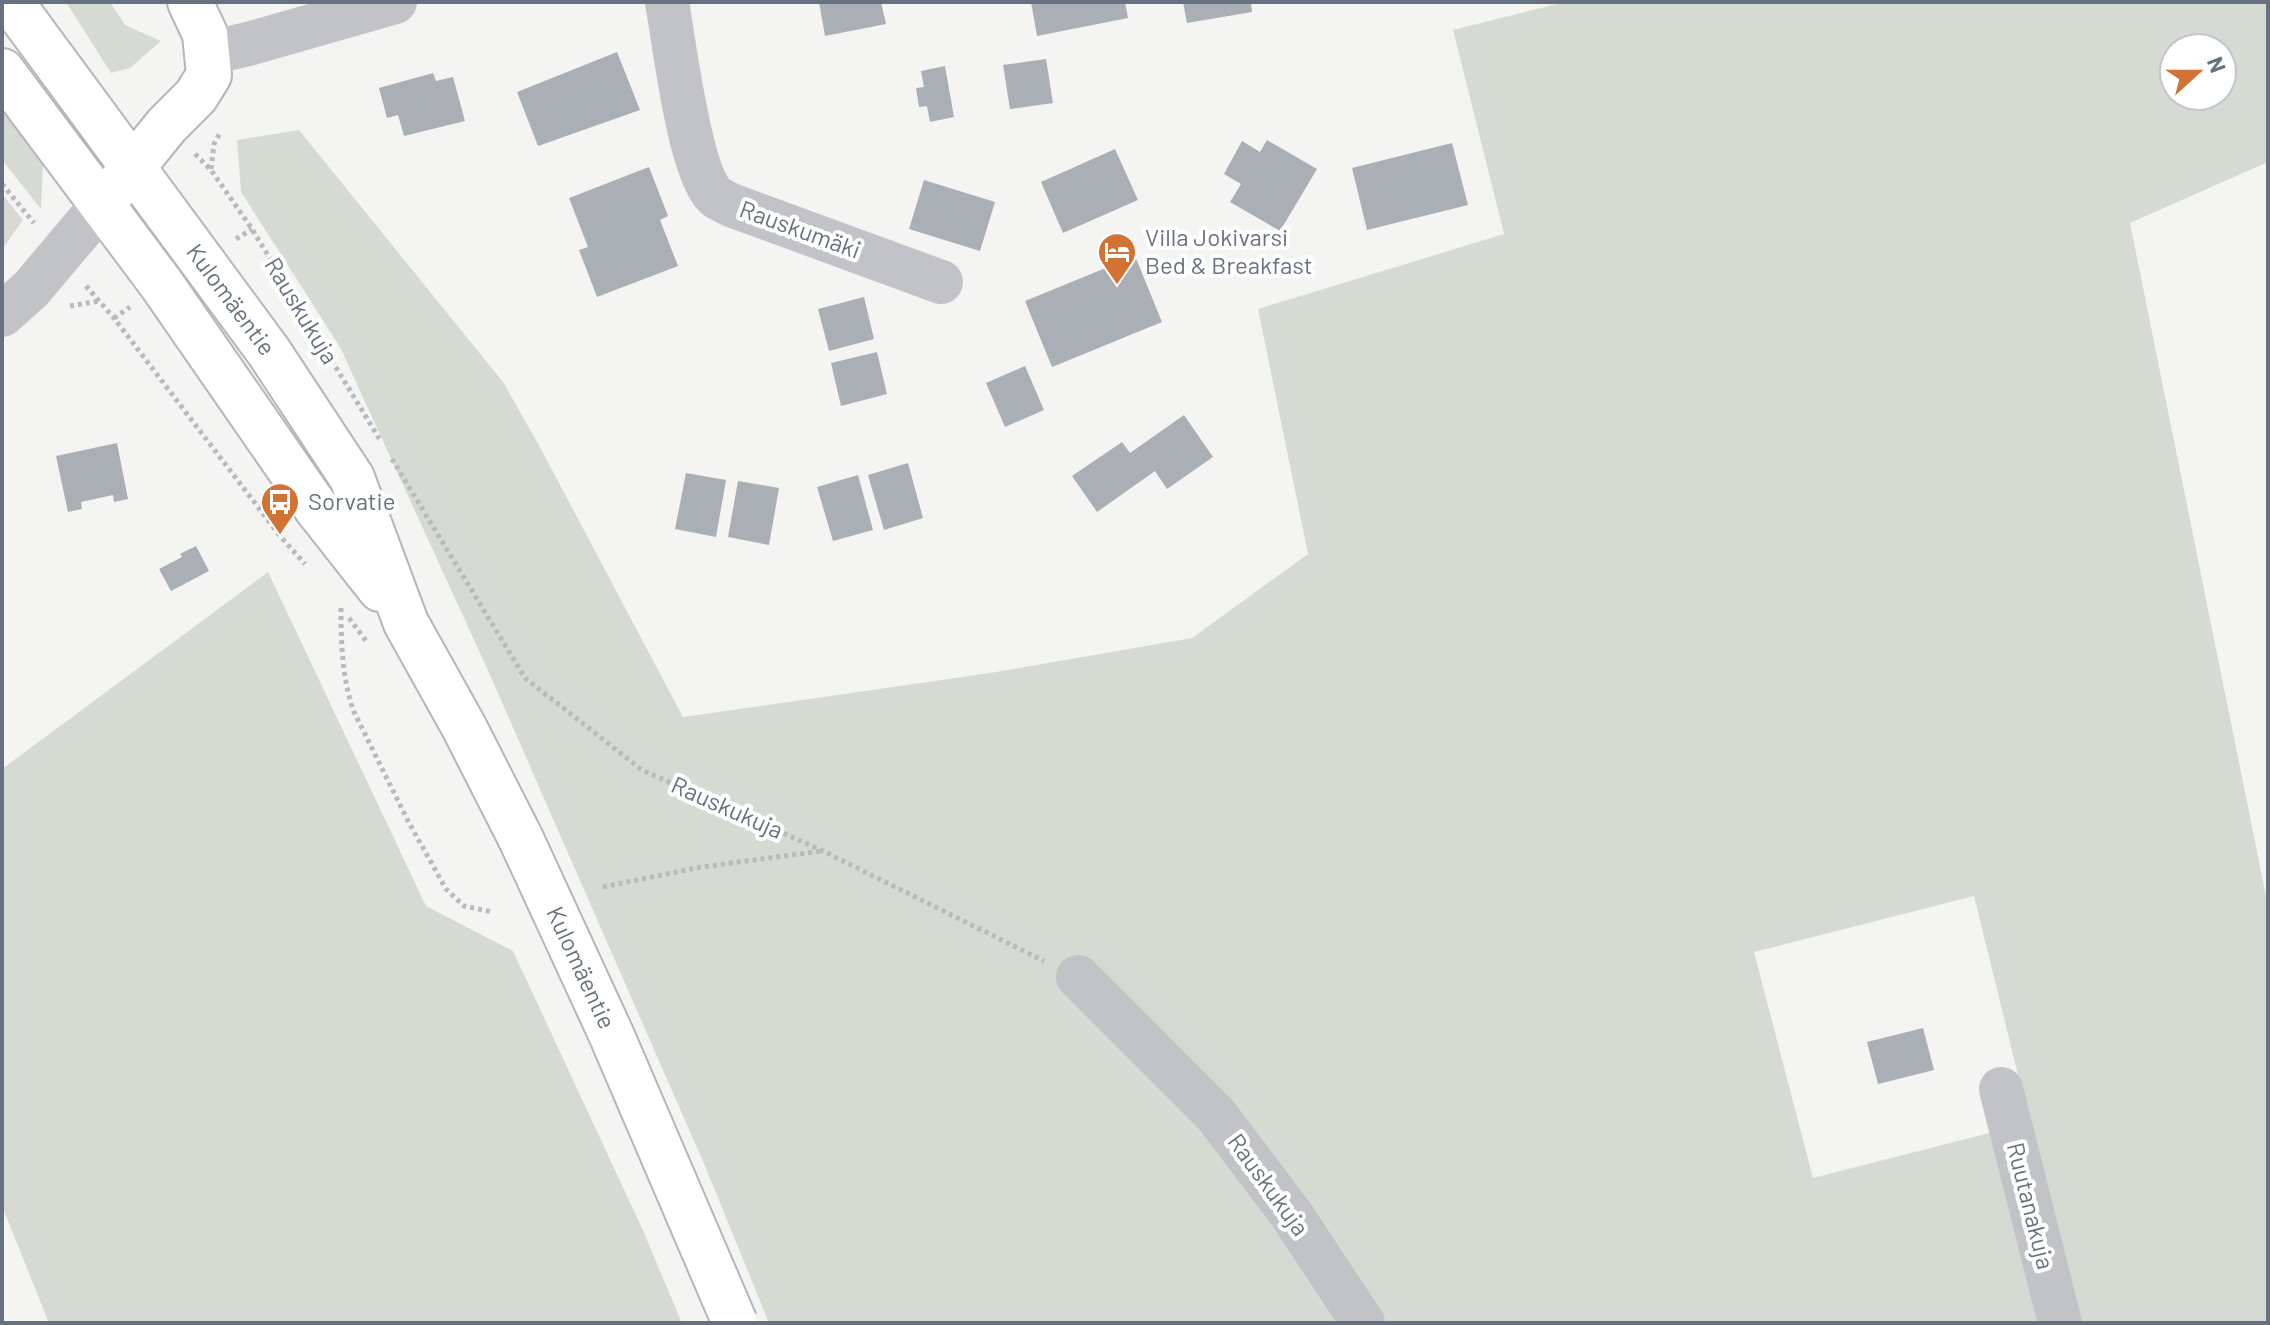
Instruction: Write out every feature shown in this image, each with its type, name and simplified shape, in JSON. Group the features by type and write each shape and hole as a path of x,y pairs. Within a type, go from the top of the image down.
{"main road":[{"name":"Kulomäentie","path":"11,2 269,352 352,478 406,623 521,839 617,1048 735,1323"},
{"path":"102,205 167,125 196,96 209,75 205,34 190,2"},
{"name":"Kulomäentie","path":"2,71 162,285 317,509 406,623"}],"street":[{"path":"209,53 395,2"},
{"name":"Rauskumäki","path":"667,2 692,143 701,173 714,195 731,205 941,282"},
{"path":"2,315 31,289 102,205"},
{"name":"Rauskukuja","path":"1078,977 1216,1115 1291,1214 1363,1323"},
{"name":"Ruutanakuja","path":"2001,1089 2060,1323"}],"path":[{"name":"Rauskukuja","path":"211,170 252,229 525,678 642,770 823,851 1003,943 1078,977"},
{"path":"2,184 114,318 280,536 311,571"},
{"path":"369,644 341,607 341,654 348,695 408,821 446,889 464,906 493,912"},
{"path":"603,887 701,867 823,851"}],"shaded area":[{"path":"66,2 110,2 125,25 161,41 130,68 111,73"},
{"path":"1565,2 2268,2 2268,162 2130,223 2268,906 2268,1323 2079,1323 1974,896 1754,952 1813,1178 1993,1132 2044,1323 769,1323 705,1166 490,675 340,347 241,192 237,140 299,130 503,382 683,717 990,673 1192,638 1308,554 1258,309 1504,234 1453,30"},
{"path":"2,107 43,162 41,209 2,160"},
{"path":"2,194 23,220 2,249"},
{"path":"268,572 426,906 513,951 641,1226 682,1323 49,1323 2,1211 2,769"}],"building":[{"path":"819,2 881,2 886,24 825,36"},
{"path":"1031,2 1125,2 1128,18 1037,36"},
{"path":"1183,2 1251,2 1252,12 1187,23"},
{"path":"617,52 640,110 538,146 517,92"},
{"path":"1046,59 1053,103 1010,109 1003,65"},
{"path":"945,66 954,117 930,122 927,106 919,107 916,88 924,87 921,71"},
{"path":"433,73 436,81 453,77 465,121 404,136 398,115 387,118 379,88"},
{"path":"1267,140 1317,169 1280,231 1230,202 1241,184 1224,174 1242,141 1260,152"},
{"path":"1452,143 1468,205 1367,230 1352,168"},
{"path":"1115,149 1138,200 1063,233 1041,182"},
{"path":"649,167 668,216 660,220 678,266 597,297 579,250 588,247 569,198"},
{"path":"924,180 995,202 980,251 909,229"},
{"path":"1135,256 1162,322 1052,367 1025,301"},
{"path":"864,297 874,339 829,351 818,309"},
{"path":"877,352 887,394 841,406 831,363"},
{"path":"1025,366 1044,410 1005,427 986,383"},
{"path":"1184,415 1213,457 1167,489 1155,471 1097,512 1072,476 1122,442 1130,453"},
{"path":"117,443 128,499 114,502 113,495 81,502 82,509 68,512 56,456"},
{"path":"908,463 923,518 884,530 868,475"},
{"path":"686,473 726,480 716,537 675,529"},
{"path":"858,475 873,530 833,541 817,487"},
{"path":"738,481 779,488 769,545 728,537"},
{"path":"196,546 209,571 171,591 159,569"},
{"path":"1923,1028 1934,1070 1878,1084 1867,1042"}],"place":[{"name":"Villa Jokivarsi Bed & Breakfast","path":"1117,286"},
{"name":"Sorvatie","path":"280,536"}]}
